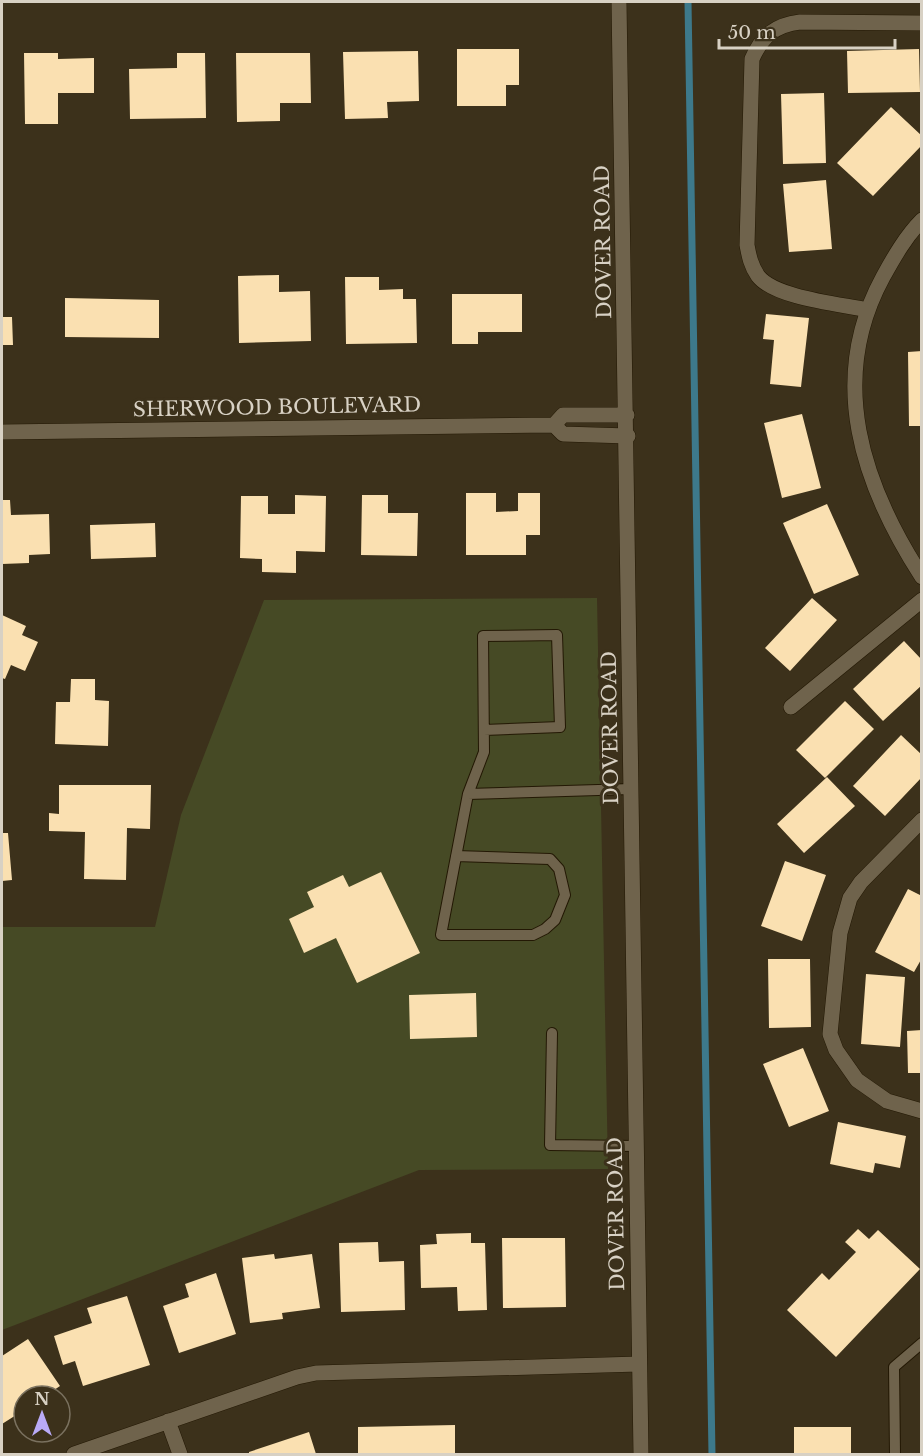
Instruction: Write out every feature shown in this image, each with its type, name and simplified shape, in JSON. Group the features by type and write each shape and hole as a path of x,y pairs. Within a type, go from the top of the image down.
{"street":[{"name":"DOVER ROAD","path":"619,2 628,436 641,1455"},
{"path":"868,310 774,289 758,277 750,263 747,245 752,59 758,44 769,32 784,24 800,22 921,23"},
{"path":"921,220 895,255 868,310 855,358 853,392 857,425 866,460 885,513 921,577"},
{"name":"SHERWOOD BOULEVARD","path":"2,432 554,425 563,416 627,416"},
{"name":"SHERWOOD BOULEVARD","path":"554,425 563,434 628,436"},
{"path":"791,707 921,600"},
{"path":"921,820 861,882 850,898 840,933 830,1034 836,1050 857,1080 886,1101 921,1111"},
{"path":"74,1455 297,1377 316,1373 639,1364"},
{"path":"168,1421 180,1455"}],"lane":[{"path":"456,856 550,859 561,875 565,895 555,920 533,935 441,935 456,856 468,794 484,752 483,636 557,635 560,727 484,730"},
{"path":"468,794 631,789"},
{"path":"552,1032 550,1145 636,1146"},
{"path":"895,1455 894,1367 921,1343"}],"green space":[{"path":"597,598 608,1169 419,1170 2,1330 2,927 155,927 181,815 264,600"}],"building":[{"path":"457,49 519,49 519,85 506,85 506,106 457,106"},
{"path":"919,49 920,92 848,93 847,51"},
{"path":"418,51 419,101 387,102 388,118 345,119 343,52"},
{"path":"24,53 58,53 58,59 94,58 94,93 58,93 58,124 25,124"},
{"path":"177,53 205,53 206,118 130,119 129,69 177,68"},
{"path":"236,53 310,53 311,103 280,103 280,121 237,122"},
{"path":"824,93 826,163 783,164 781,94"},
{"path":"891,107 922,136 922,145 873,196 837,163"},
{"path":"826,180 832,249 789,252 783,184"},
{"path":"279,275 279,292 310,291 311,341 239,343 238,276"},
{"path":"345,277 379,277 379,290 403,289 403,299 416,299 417,343 346,344"},
{"path":"452,294 522,294 522,332 478,332 478,344 452,344"},
{"path":"65,298 159,300 159,338 65,337"},
{"path":"766,314 809,318 801,387 770,384 774,340 763,339"},
{"path":"2,317 12,317 13,345 2,345"},
{"path":"922,351 922,426 909,426 908,352"},
{"path":"802,414 821,488 782,498 764,423"},
{"path":"466,493 496,493 496,512 518,511 518,493 540,493 540,535 526,535 526,555 466,555"},
{"path":"295,495 326,496 325,552 296,551 296,573 262,572 262,559 240,558 241,496 268,496 268,514 295,514"},
{"path":"362,495 388,495 388,513 418,513 417,556 361,555"},
{"path":"2,500 10,500 11,515 49,514 50,554 29,555 29,563 2,564"},
{"path":"827,504 859,575 814,594 783,523"},
{"path":"155,523 156,557 91,559 90,525"},
{"path":"812,598 837,620 790,671 765,648"},
{"path":"2,615 26,626 22,635 38,642 25,671 11,665 5,679 2,678"},
{"path":"904,641 922,660 922,685 883,721 853,689"},
{"path":"71,679 95,679 95,700 109,701 108,746 55,744 56,702 70,702"},
{"path":"845,701 874,729 825,778 796,750"},
{"path":"901,735 922,755 922,777 885,816 853,786"},
{"path":"827,777 855,806 804,853 777,824"},
{"path":"59,785 151,785 150,829 127,828 126,880 84,879 85,832 49,831 49,813 59,814"},
{"path":"2,833 8,833 12,880 2,881"},
{"path":"785,861 826,875 802,941 761,926"},
{"path":"381,872 420,953 357,983 336,938 304,953 289,919 314,907 307,892 343,875 349,887"},
{"path":"908,889 922,896 922,958 914,972 875,952"},
{"path":"768,959 810,959 811,1027 769,1028"},
{"path":"866,974 905,977 900,1047 861,1044"},
{"path":"476,993 477,1037 410,1039 409,995"},
{"path":"922,1030 922,1073 908,1073 907,1031"},
{"path":"803,1048 829,1111 789,1127 763,1064"},
{"path":"838,1122 906,1136 900,1168 875,1163 873,1173 830,1164"},
{"path":"858,1229 869,1239 878,1230 920,1269 836,1357 787,1310 822,1273 829,1280 856,1252 845,1242"},
{"path":"471,1233 471,1243 485,1243 487,1310 458,1311 457,1287 421,1288 420,1245 437,1244 436,1234"},
{"path":"502,1238 565,1238 566,1307 503,1308"},
{"path":"378,1242 379,1262 404,1261 405,1310 341,1312 339,1243"},
{"path":"274,1254 275,1259 312,1254 320,1308 282,1313 283,1319 250,1323 242,1258"},
{"path":"216,1273 236,1334 179,1353 163,1306 189,1297 185,1284"},
{"path":"127,1296 150,1365 83,1386 75,1361 63,1365 54,1336 92,1323 87,1308"},
{"path":"28,1339 59,1384 12,1384 12,1418 2,1424 2,1356"},
{"path":"455,1425 455,1454 358,1454 358,1427"},
{"path":"794,1427 851,1427 851,1454 794,1454"},
{"path":"309,1432 316,1454 249,1454 249,1452"}],"waterway":[{"path":"688,2 712,1454"}]}
